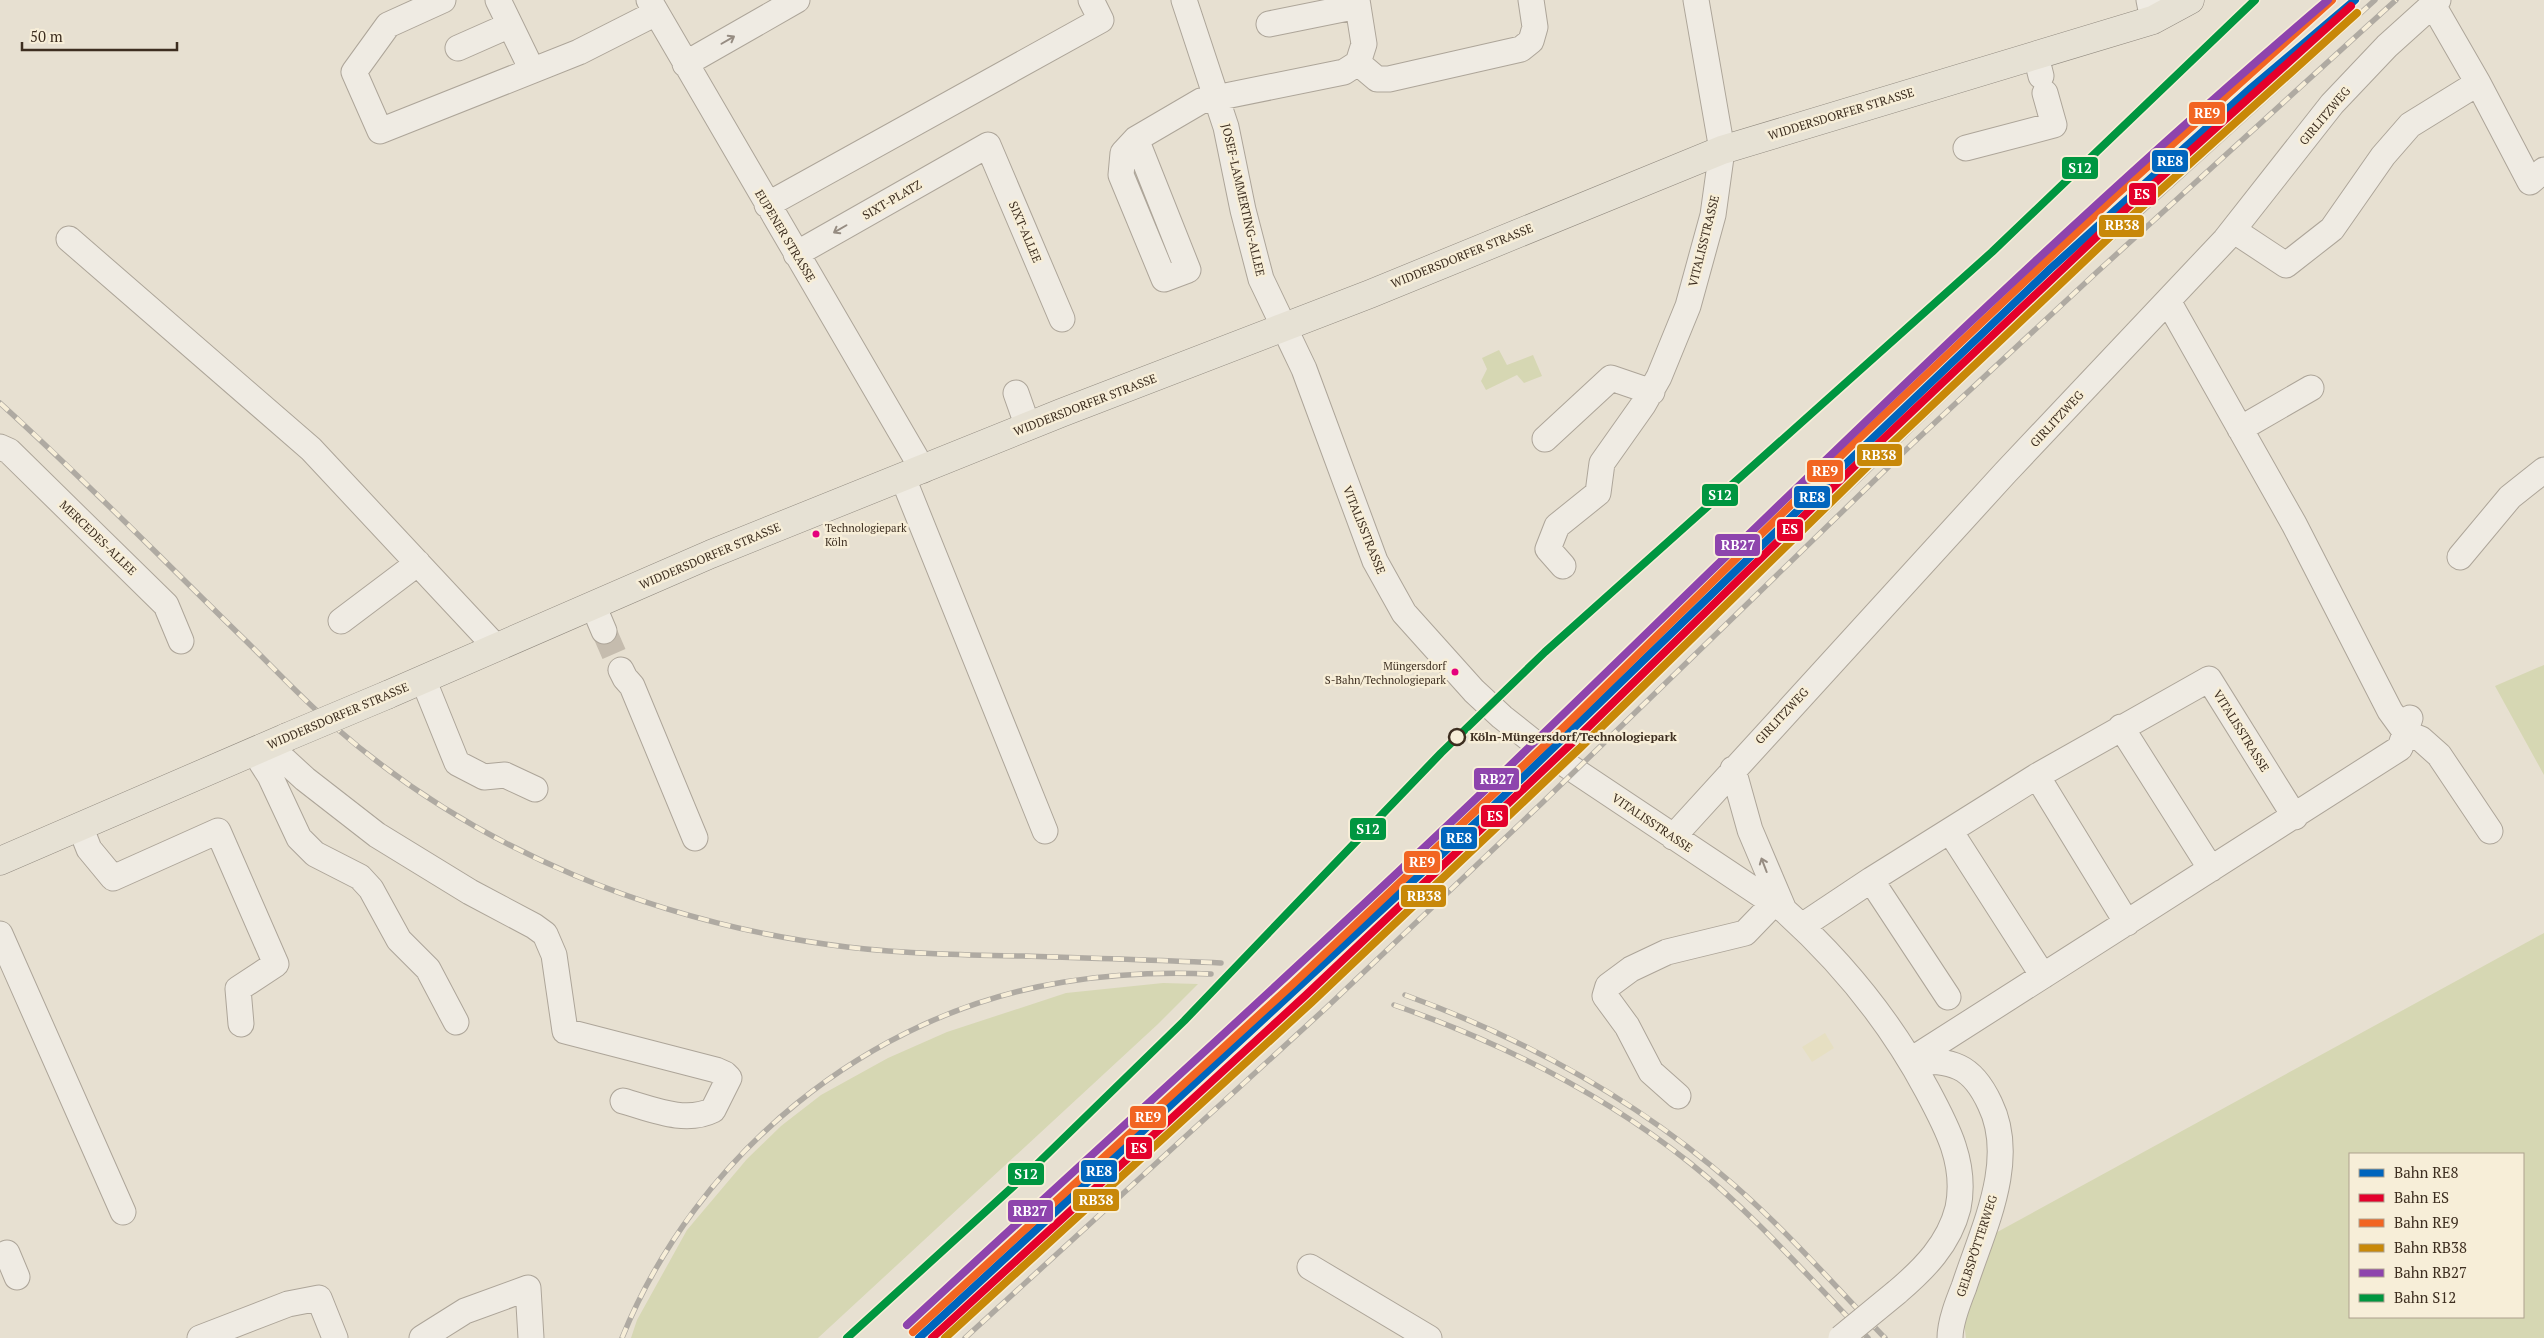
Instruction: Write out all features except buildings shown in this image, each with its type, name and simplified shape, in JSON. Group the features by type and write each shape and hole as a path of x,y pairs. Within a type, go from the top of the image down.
{"main road":[{"name":"WIDDERSDORFER STRASSE","path":"0,861 711,554 1028,427 1285,328 1722,150 2041,75 2151,10 2190,0"}],"street":[{"path":"443,0 388,25 354,72 380,131 579,52 653,7"},
{"path":"498,0 532,70"},
{"path":"686,64 797,0"},
{"path":"766,205 1101,20 1092,0"},
{"name":"JOSEF-LAMMERTING-ALLEE","path":"1184,0 1217,97 1261,279 1285,328"},
{"path":"1358,63 1377,79 1389,80 1521,49 1531,41 1534,27 1530,0"},
{"name":"VITALISSTRASSE","path":"1563,566 1548,549 1557,526 1598,493 1604,461 1652,392 1688,306 1713,215 1722,150 1696,0"},
{"path":"1136,138 1188,270 1164,279 1121,175 1124,153 1136,138 1201,101 1344,72 1358,63 1364,44 1357,3 1269,24"},
{"path":"2436,3 2530,182 2544,170"},
{"name":"GIRLITZWEG","path":"1673,837 1733,769 2233,230 2332,104 2388,46 2436,3"},
{"name":"EUPENER STRASSE","path":"653,7 796,254 913,474 1045,831"},
{"path":"458,48 510,25"},
{"path":"1966,148 2054,125 2041,75"},
{"path":"2233,230 2286,265 2332,229 2383,156 2410,125 2478,83"},
{"name":"SIXT-PLATZ","path":"796,254 988,145"},
{"name":"SIXT-ALLEE","path":"988,145 1062,319"},
{"path":"69,239 311,449 496,648"},
{"path":"2168,301 2294,524 2379,690 2408,726 2439,755 2490,831"},
{"name":"VITALISSTRASSE","path":"1285,328 1304,369 1375,561 1404,613 1455,672 1502,717 1541,748 1779,907 1802,926 1856,983 1894,1032 1911,1060 1947,1127 1959,1161 1960,1187 1957,1208 1942,1245 1920,1272 1841,1338"},
{"path":"1545,439 1611,378 1652,392"},
{"path":"2240,429 2311,388"},
{"path":"1016,393 1028,427"},
{"name":"MERCEDES-ALLEE","path":"0,447 9,451 166,605 180,640"},
{"path":"2460,557 2510,497 2544,470"},
{"path":"341,621 418,563"},
{"path":"594,605 604,631"},
{"path":"621,670 624,678 632,686 695,838"},
{"path":"423,679 457,763 484,777 504,775 535,789"},
{"name":"VITALISSTRASSE","path":"1802,926 1871,880 2037,776 2208,679 2295,817"},
{"path":"1911,1060 2295,817 2400,748 2408,726"},
{"path":"2121,727 2212,869"},
{"path":"270,745 270,776 300,838 314,854 360,877 372,889 399,940 428,969 456,1022"},
{"path":"270,745 305,780 377,835 470,892 534,926 545,934 554,955 566,1031 716,1070 725,1074 728,1078 713,1110 694,1116 681,1116 623,1101"},
{"name":"VITALISSTRASSE","path":"1733,769 1750,830 1779,907"},
{"path":"2037,776 2127,923"},
{"path":"80,826 89,849 113,878 218,831 276,964 238,989 241,1024"},
{"path":"1950,830 2043,976"},
{"path":"1871,880 1948,997"},
{"path":"1678,1096 1650,1072 1627,1026 1605,996 1608,986 1631,969 1667,952 1745,933 1779,907"},
{"path":"0,934 123,1212"},
{"name":"GELBSPÖTTERWEG","path":"1911,1060 1944,1062 1966,1070 1981,1084 1994,1111 1999,1132 2001,1157 1991,1206 1959,1300 1950,1338"},
{"path":"2,1249 17,1277"},
{"path":"1310,1267 1428,1338"},
{"path":"422,1338 465,1310 528,1288 531,1338"},
{"path":"200,1338 288,1304 319,1298 335,1338"}],"shaded area":[{"path":"1825,1033 1834,1048 1812,1062 1802,1047"}],"green space":[{"path":"1499,350 1507,365 1533,355 1542,376 1524,383 1517,375 1486,390 1481,381 1487,369 1482,358"},
{"path":"2544,665 2544,775 2495,686"},
{"path":"2544,933 2544,1338 1966,1338 1964,1323 1990,1236"},
{"path":"1163,983 1198,984 1158,1024 818,1338 631,1338 637,1320 687,1230 747,1159 781,1126 821,1095 888,1058 947,1032 1066,993"}],"tunnel":[{"path":"604,631 621,670"}],"railway":[{"path":"947,1338 1316,1000 2072,275 2375,0"},
{"path":"965,1338 1326,1008 1542,803 1912,444 2097,272 2396,0"},
{"path":"0,403 93,490 300,695 335,727 390,771 449,811 511,845 574,875 641,900 708,921 777,936 847,947 935,954 1221,963"},
{"path":"622,1338 654,1271 695,1210 743,1153 797,1103 858,1060 923,1025 992,999 1064,982 1101,977 1174,973 1211,974"},
{"path":"1405,995 1450,1012 1537,1052 1619,1099 1659,1126 1697,1154 1754,1203 1793,1241 1885,1338"},
{"path":"1394,1005 1473,1035 1511,1053 1586,1092 1622,1114 1690,1163 1714,1183 1782,1248 1868,1338"}],"rail line":[{"name":"S12","path":"847,1338 1029,1172 1184,1021 1441,753 1545,652 1992,252 2255,0"},
{"name":"RB27","path":"907,1325 1271,991 1415,856 2006,288 2219,94 2328,0"},
{"name":"RE9","path":"913,1332 1294,983 1561,730 1849,448 2115,196 2332,0"},
{"name":"RE8","path":"919,1338 1483,816 1854,456 2050,269 2251,88 2355,0"},
{"name":"ES","path":"932,1338 1306,995 1573,742 1861,460 2127,208 2351,6"},
{"name":"RB38","path":"945,1338 1312,1002 1579,749 1867,467 2133,215 2357,13"}],"place":[{"name":"Technologiepark Köln","path":"816,534"},
{"name":"Müngersdorf S-Bahn/Technologiepark","path":"1455,672"},
{"name":"Köln-Müngersdorf/Technologiepark","path":"1457,737"}]}
